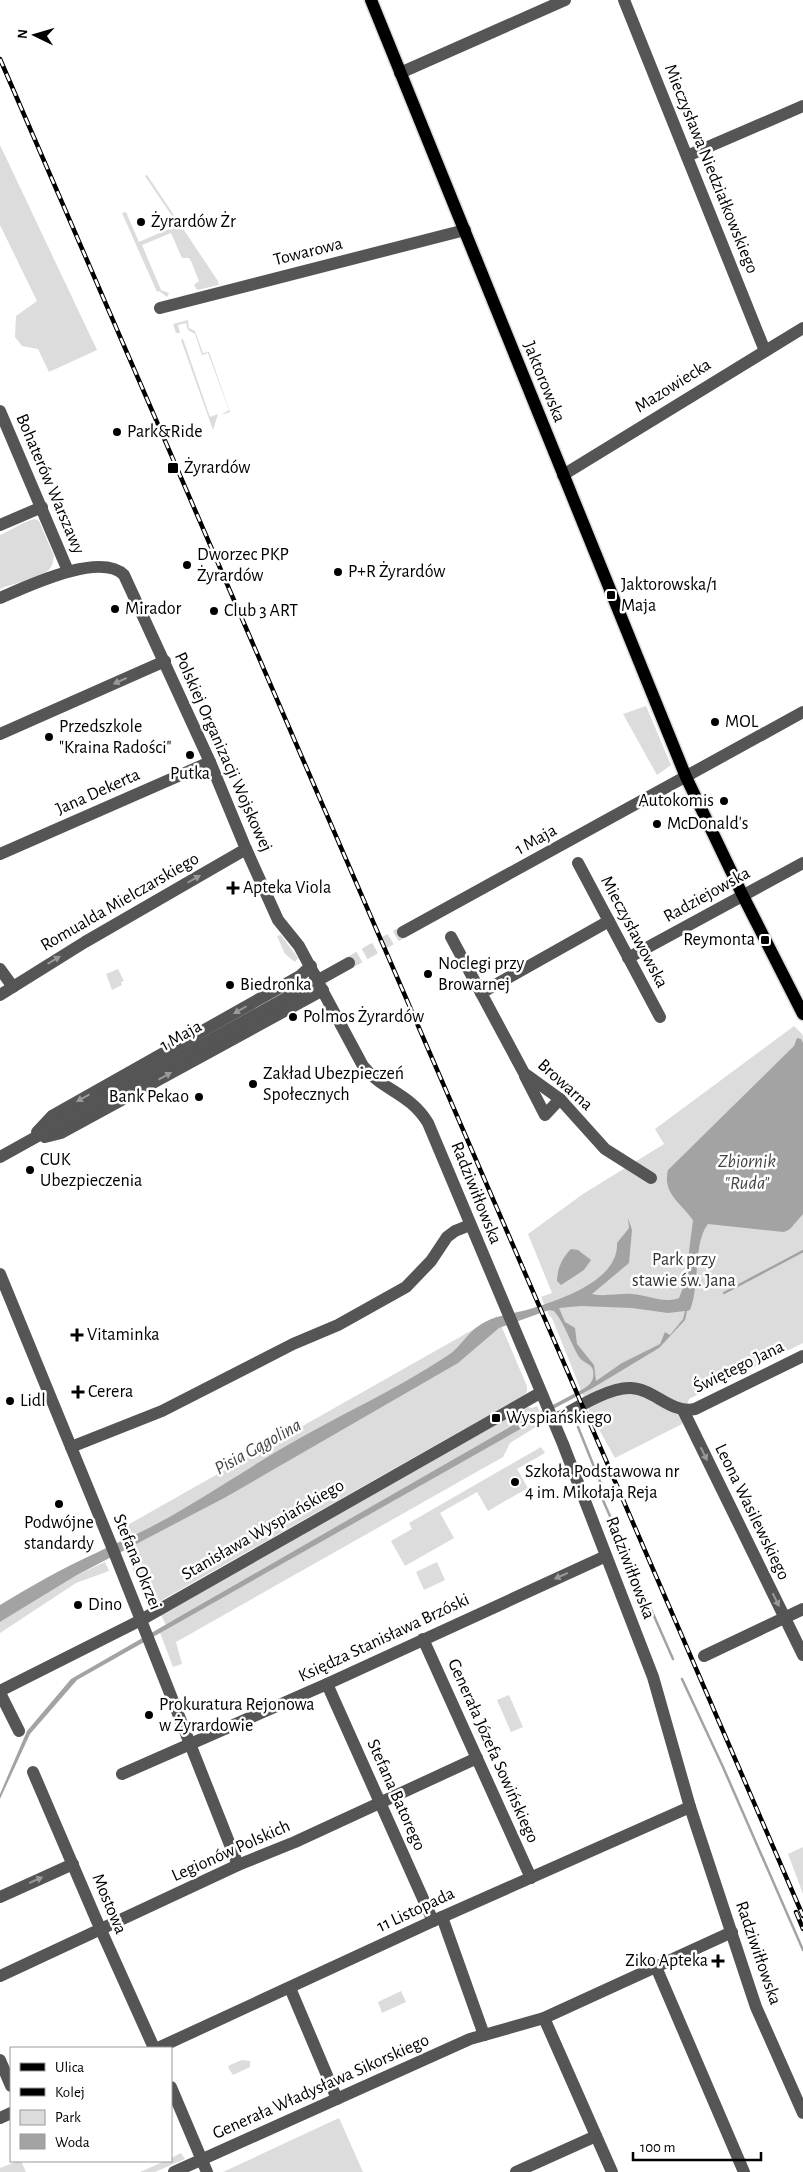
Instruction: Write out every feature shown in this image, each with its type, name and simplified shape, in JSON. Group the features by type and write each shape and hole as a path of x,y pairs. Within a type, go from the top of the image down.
{"main road":[{"name":"Jaktorowska","path":"371,0 686,777 743,896 803,1014"}],"street":[{"path":"400,73 565,0"},
{"name":"Mieczysława Niedziałkowskiego","path":"624,0 765,351"},
{"path":"688,156 803,106"},
{"name":"Towarowa","path":"160,308 465,230"},
{"name":"Mazowiecka","path":"562,475 803,328"},
{"name":"Bohaterów Warszawy","path":"0,411 68,572"},
{"path":"0,525 42,507"},
{"name":"Polskiej Organizacji Wojskowej","path":"0,598 51,576 68,572 103,567 115,568 122,572 128,581 210,762 278,920 299,946 322,988"},
{"path":"0,734 164,661"},
{"name":"1 Maja","path":"403,932 803,712"},
{"name":"Jana Dekerta","path":"0,854 210,762"},
{"name":"Romualda Mielczarskiego","path":"0,995 47,964 246,849"},
{"name":"Mieczysławowska","path":"578,863 660,1017"},
{"name":"Radziejowska","path":"628,958 803,863"},
{"path":"481,993 608,921"},
{"name":"Browarna","path":"451,937 524,1073 560,1099 605,1149 651,1178"},
{"name":"1 Maja","path":"0,1157 349,963"},
{"path":"0,969 13,987"},
{"name":"1 Maja","path":"30,1140 52,1116 312,970"},
{"name":"1 Maja","path":"30,1140 61,1133 322,988"},
{"name":"Radziwiłłowska","path":"322,988 363,1066 372,1076 411,1101 424,1117 551,1417 656,1684 690,1807 756,2007 803,2113"},
{"path":"524,1073 545,1115 560,1099"},
{"path":"71,1446 162,1411 293,1344 338,1324 406,1287 431,1261 447,1237 455,1231 470,1225"},
{"name":"Stefana Okrzei","path":"0,1274 5,1299 71,1446 238,1865"},
{"name":"Świętego Jana","path":"551,1417 625,1388 642,1390 683,1410 695,1409 803,1356"},
{"name":"Stanisława Wyspiańskiego","path":"0,1692 143,1625 541,1396"},
{"name":"Leona Wasilewskiego","path":"683,1410 803,1655"},
{"name":"Księdza Stanisława Brzóski","path":"122,1774 327,1684 606,1556"},
{"path":"704,1656 803,1609"},
{"name":"Generała Józefa Sowińskiego","path":"423,1639 531,1878"},
{"name":"Stefana Batorego","path":"327,1684 380,1802 437,1919"},
{"path":"0,1692 20,1731"},
{"name":"Legionów Polskich","path":"0,1976 238,1865 295,1842 477,1758"},
{"name":"Mostowa","path":"33,1772 101,1930 156,2047"},
{"name":"11 Listopada","path":"158,2047 437,1919 690,1807"},
{"path":"0,1897 73,1864"},
{"path":"437,1919 484,2034"},
{"name":"Generała Władysława Sikorskiego","path":"174,2172 470,2039 544,2018 732,1932"},
{"path":"656,1967 744,2172"},
{"path":"290,1988 337,2099"},
{"path":"544,2018 612,2172"},
{"path":"0,2060 10,2084"},
{"path":"172,2089 207,2172"},
{"path":"516,2172 596,2136"}],"green space":[{"path":"0,145 97,350 49,372 38,349 22,346 15,337 16,316 37,301 0,225"},
{"path":"147,175 219,285 197,290 194,285 199,281 191,261 189,258 182,258 171,233 142,245 161,290 169,293 167,297 159,291 157,292 122,213 126,212 139,242 178,225 145,176"},
{"path":"188,320 189,328 195,331 203,353 209,352 230,412 221,415 229,410 208,353 202,355 195,334 188,330 186,323 178,325 180,333 176,333 173,324"},
{"path":"183,339 210,417 218,414 213,430 181,340"},
{"path":"35,519 39,521 54,556 52,566 42,575 0,589 0,535"},
{"path":"646,706 671,765 657,775 623,714"},
{"path":"281,935 298,958 295,962 285,954 277,936"},
{"path":"118,969 124,981 121,982 122,985 112,990 106,974"},
{"name":"Park przy stawie św. Jana","path":"794,1026 803,1035 803,1343 689,1399 682,1424 615,1458 591,1415 552,1318 549,1316 541,1297 552,1293 528,1234 583,1194 664,1144 655,1129"},
{"path":"497,1316 527,1386 527,1392 524,1395 155,1604 152,1599 146,1600 117,1531"},
{"path":"537,1406 544,1422 510,1443 503,1457 176,1642 182,1664 173,1667 159,1630 166,1625 160,1613 528,1407"},
{"path":"541,1447 545,1453 517,1469 528,1488 488,1511 477,1492 440,1513 454,1538 405,1566 391,1541 412,1529 409,1523"},
{"path":"105,1562 109,1571 76,1583 0,1633 0,1622 77,1575"},
{"path":"437,1562 445,1580 424,1590 416,1572"},
{"path":"509,1695 523,1727 511,1732 497,1700"},
{"path":"803,1847 803,1894 788,1854"},
{"path":"401,1991 406,2002 382,2013 378,2002"},
{"path":"242,2060 250,2061 250,2067 233,2075 228,2067"},
{"path":"339,2118 363,2172 223,2172"},
{"path":"181,2153 185,2159 155,2172 140,2172 163,2162 172,2162 172,2158"},
{"path":"15,2162 21,2162 26,2172 0,2172 0,2168"}],"water":[{"name":"Zbiornik \"Ruda\"","path":"797,1038 801,1039 803,1043 803,1214 790,1229 784,1232 708,1224 700,1242 695,1289 690,1310 687,1311 685,1320 659,1348 591,1389 536,1418 531,1423 77,1680 30,1734 0,1799 0,1794 27,1731 71,1679 529,1416 583,1389 591,1382 593,1370 591,1366 579,1357 554,1311 549,1310 499,1328 458,1363 226,1497 77,1575 0,1622 0,1605 59,1571 165,1519 286,1446 408,1380 452,1353 475,1328 486,1322 542,1305 585,1287 608,1268 615,1256 617,1243 629,1228 628,1218 632,1230 629,1263 592,1294 632,1294 662,1300 679,1298 685,1282 693,1220 670,1191 667,1178 668,1170 794,1046","holes":["581,1306 632,1308 668,1313 685,1311 683,1319 670,1335 665,1332 660,1344 622,1363 596,1381 594,1365 577,1344 575,1328 565,1322 559,1308"]},
{"path":"571,1249 578,1250 591,1260 584,1270 561,1285 557,1281 559,1268"}],"waterway":[{"path":"724,1293 803,1251"},
{"path":"578,1427 603,1489 602,1498 673,1659"},
{"path":"682,1679 723,1767 803,1950"}],"tunnel":[{"path":"349,963 403,932"}],"railway":[{"path":"0,59 803,1916"},
{"path":"796,1912 803,1929"}],"place":[{"name":"Żyrardów Żr","path":"141,222"},
{"name":"Park&Ride","path":"117,432"},
{"name":"Żyrardów","path":"173,468"},
{"name":"Dworzec PKP Żyrardów","path":"187,565"},
{"name":"P+R Żyrardów","path":"338,572"},
{"name":"Jaktorowska/1 Maja","path":"611,595"},
{"name":"Mirador","path":"115,609"},
{"name":"Club 3 ART","path":"214,611"},
{"name":"MOL","path":"715,722"},
{"name":"Przedszkole \"Kraina Radości\"","path":"49,737"},
{"name":"Putka","path":"190,755"},
{"name":"Autokomis","path":"724,801"},
{"name":"McDonald's","path":"657,824"},
{"name":"Apteka Viola","path":"233,888"},
{"name":"Reymonta","path":"765,940"},
{"name":"Noclegi przy Browarnej","path":"428,974"},
{"name":"Biedronka","path":"230,985"},
{"name":"Polmos Żyrardów","path":"293,1017"},
{"name":"Zakład Ubezpieczeń Społecznych","path":"253,1084"},
{"name":"Bank Pekao","path":"199,1097"},
{"name":"CUK Ubezpieczenia","path":"30,1170"},
{"name":"Vitaminka","path":"77,1335"},
{"name":"Cerera","path":"78,1392"},
{"name":"Lidl","path":"10,1401"},
{"name":"Wyspiańskiego","path":"496,1418"},
{"name":"Szkoła Podstawowa nr 4 im. Mikołaja Reja","path":"515,1482"},
{"name":"Podwójne standardy","path":"59,1504"},
{"name":"Dino","path":"78,1605"},
{"name":"Prokuratura Rejonowa w Żyrardowie","path":"149,1715"},
{"name":"Ziko Apteka","path":"718,1961"}],"water label":[{"name":"Pisia Gągolina","path":"258,1447"}]}
